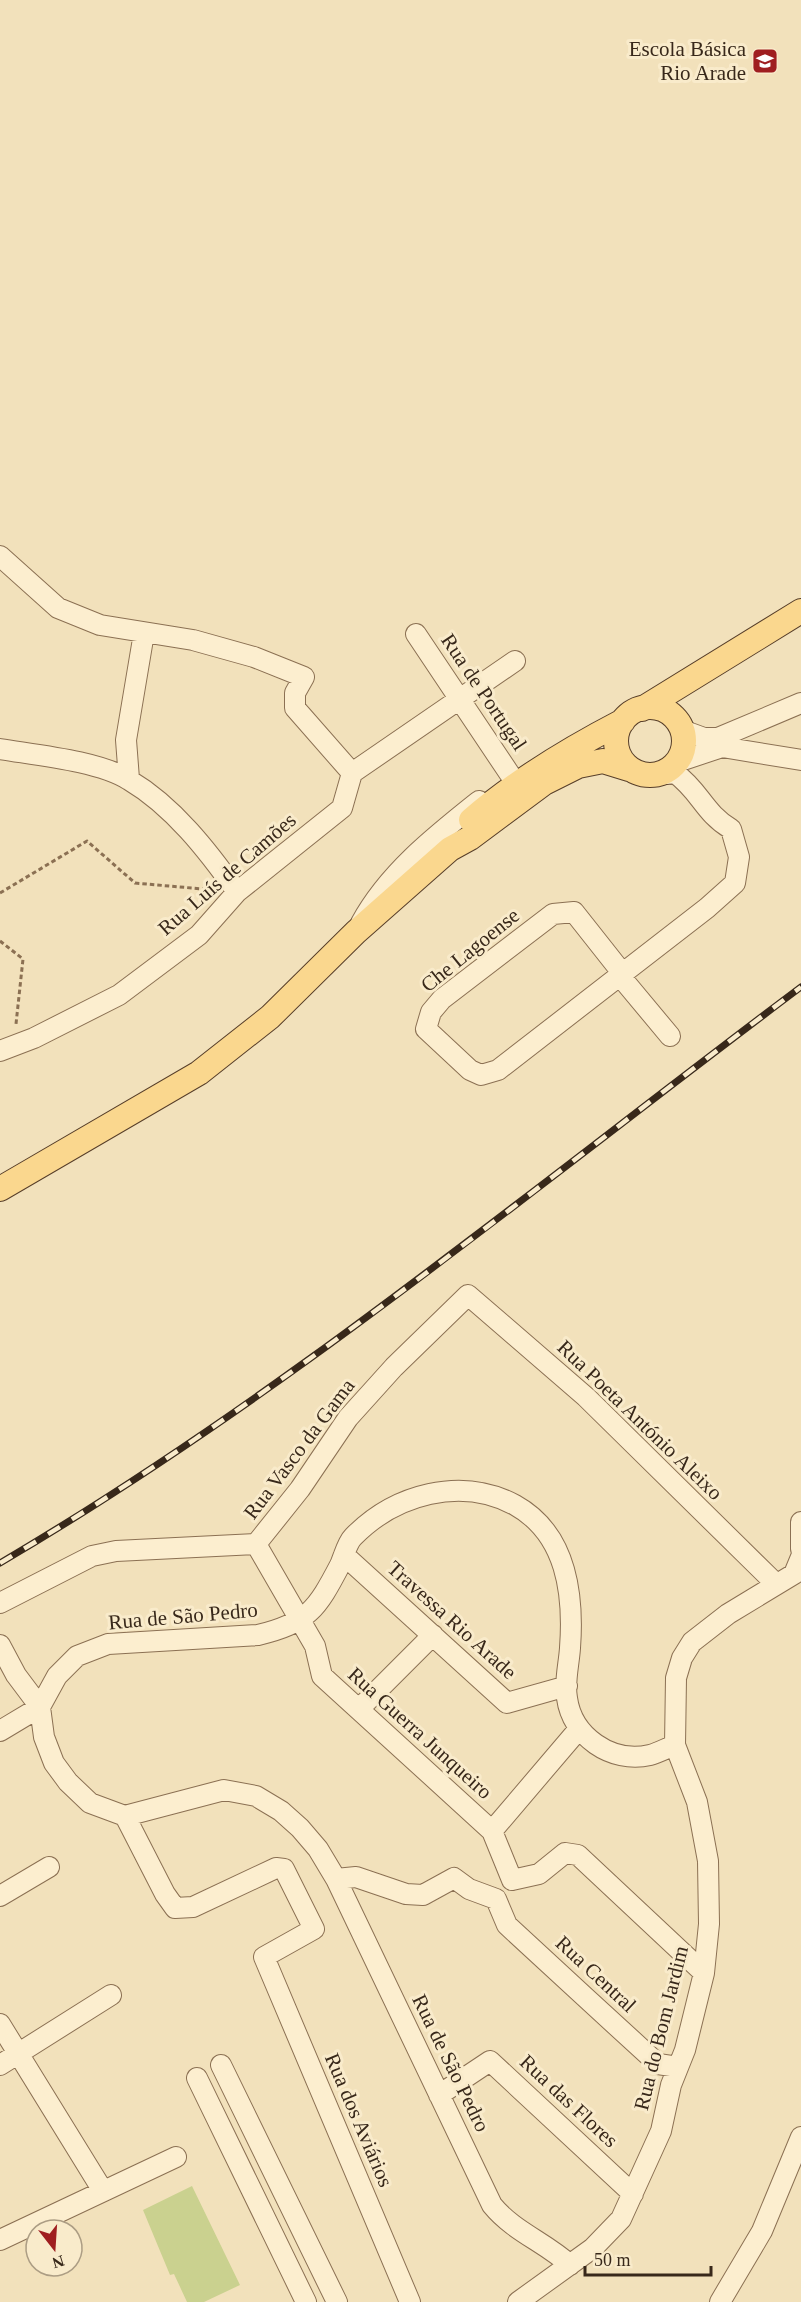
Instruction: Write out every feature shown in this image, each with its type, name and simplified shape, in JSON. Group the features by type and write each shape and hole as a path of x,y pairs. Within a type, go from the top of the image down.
{"main road":[{"path":"356,932 383,896 498,796 801,611"},
{"path":"0,1189 199,1073 270,1017 356,932 450,849 470,838 544,783 578,766 603,760 645,775 657,775 686,760 683,751 683,728 678,709 684,695 700,680 801,611"},
{"path":"629,769 620,758 616,744 618,730 633,715 662,710 683,728"}],"street":[{"path":"0,556 58,608 100,625 193,640 234,651 304,677 295,693 295,708 352,773 459,697 515,661"},
{"path":"129,779 126,740 144,633"},
{"name":"Rua de Portugal","path":"416,634 511,776"},
{"path":"718,738 757,724 801,703"},
{"path":"752,750 757,724"},
{"path":"683,728 752,750"},
{"path":"731,829 703,793 686,760 722,747 752,750 801,760"},
{"path":"0,750 50,757 129,779 158,801 209,853 237,892"},
{"path":"356,932 375,896 430,839 511,776 544,766"},
{"name":"Rua Luís de Camões","path":"1,1050 34,1038 119,994 199,935 237,892 342,808 352,773"},
{"path":"657,775 675,773 692,785 714,819 731,829"},
{"name":"Che Lagoense","path":"670,1036 621,975 574,912 553,914 442,999 431,1012 426,1029 470,1070 481,1075 498,1070 621,975 707,908 735,883 739,857 731,829"},
{"name":"Rua Vasco da Gama","path":"0,1603 92,1556 116,1551 256,1544 300,1489 348,1418 394,1367 468,1295"},
{"name":"Rua Poeta António Aleixo","path":"468,1295 586,1397 775,1583"},
{"name":"Rua de São Pedro","path":"40,1707 57,1676 78,1656 108,1644 258,1635 282,1629 299,1621 317,1606 352,1538 378,1518 403,1502 432,1491 490,1493 517,1507 545,1530 563,1562 572,1617 566,1696 571,1716 578,1730"},
{"path":"801,1522 801,1549"},
{"name":"Rua Guerra Junqueiro","path":"256,1544 315,1646 322,1676 492,1831 512,1881"},
{"name":"Travessa Rio Arade","path":"344,1555 507,1703 567,1686"},
{"name":"Rua do Bom Jardim","path":"518,2302 593,2248 621,2219 661,2131 671,2085 704,1973 709,1924 708,1861 697,1802 675,1745 676,1678 682,1658 692,1642 775,1583 794,1574 801,1557"},
{"path":"359,1709 433,1635"},
{"path":"0,1645 16,1675 40,1707 44,1737 54,1763 68,1782 90,1803 125,1816"},
{"path":"0,1731 40,1707"},
{"path":"492,1831 578,1730 603,1749 626,1754 648,1755 686,1773"},
{"path":"648,1755 675,1745"},
{"name":"Rua de São Pedro","path":"125,1816 224,1790 256,1796 281,1811 300,1828 318,1850 336,1879 492,2205 503,2219 557,2253 570,2265"},
{"name":"Rua dos Aviários","path":"125,1816 165,1894 175,1908 193,1907 276,1868 284,1869 314,1929 264,1957 410,2302"},
{"path":"336,1879 356,1877 406,1894 423,1895 454,1878 469,1889 496,1899 512,1881 539,1874 565,1853 578,1856 704,1973"},
{"path":"0,1896 49,1867"},
{"name":"Rua Central","path":"496,1899 507,1924 658,2064 671,2085"},
{"path":"0,2065 111,1995"},
{"path":"0,2024 103,2191"},
{"name":"Rua das Flores","path":"439,2095 490,2061 633,2193"},
{"path":"658,2064 678,2067"},
{"path":"220,2065 337,2302"},
{"path":"197,2078 306,2302"},
{"path":"720,2302 762,2231 801,2137"},
{"path":"0,2240 176,2157"}],"path":[{"path":"0,893 87,841 135,883 237,892"},
{"path":"0,941 23,958 16,1024"}],"green space":[{"path":"192,2186 240,2285 204,2302 187,2302 174,2274 170,2275 143,2210"}],"railway":[{"path":"0,1563 105,1498 208,1430 309,1359 507,1212 801,987"}],"place":[{"name":"Escola Básica Rio Arade","path":"765,61"}]}
